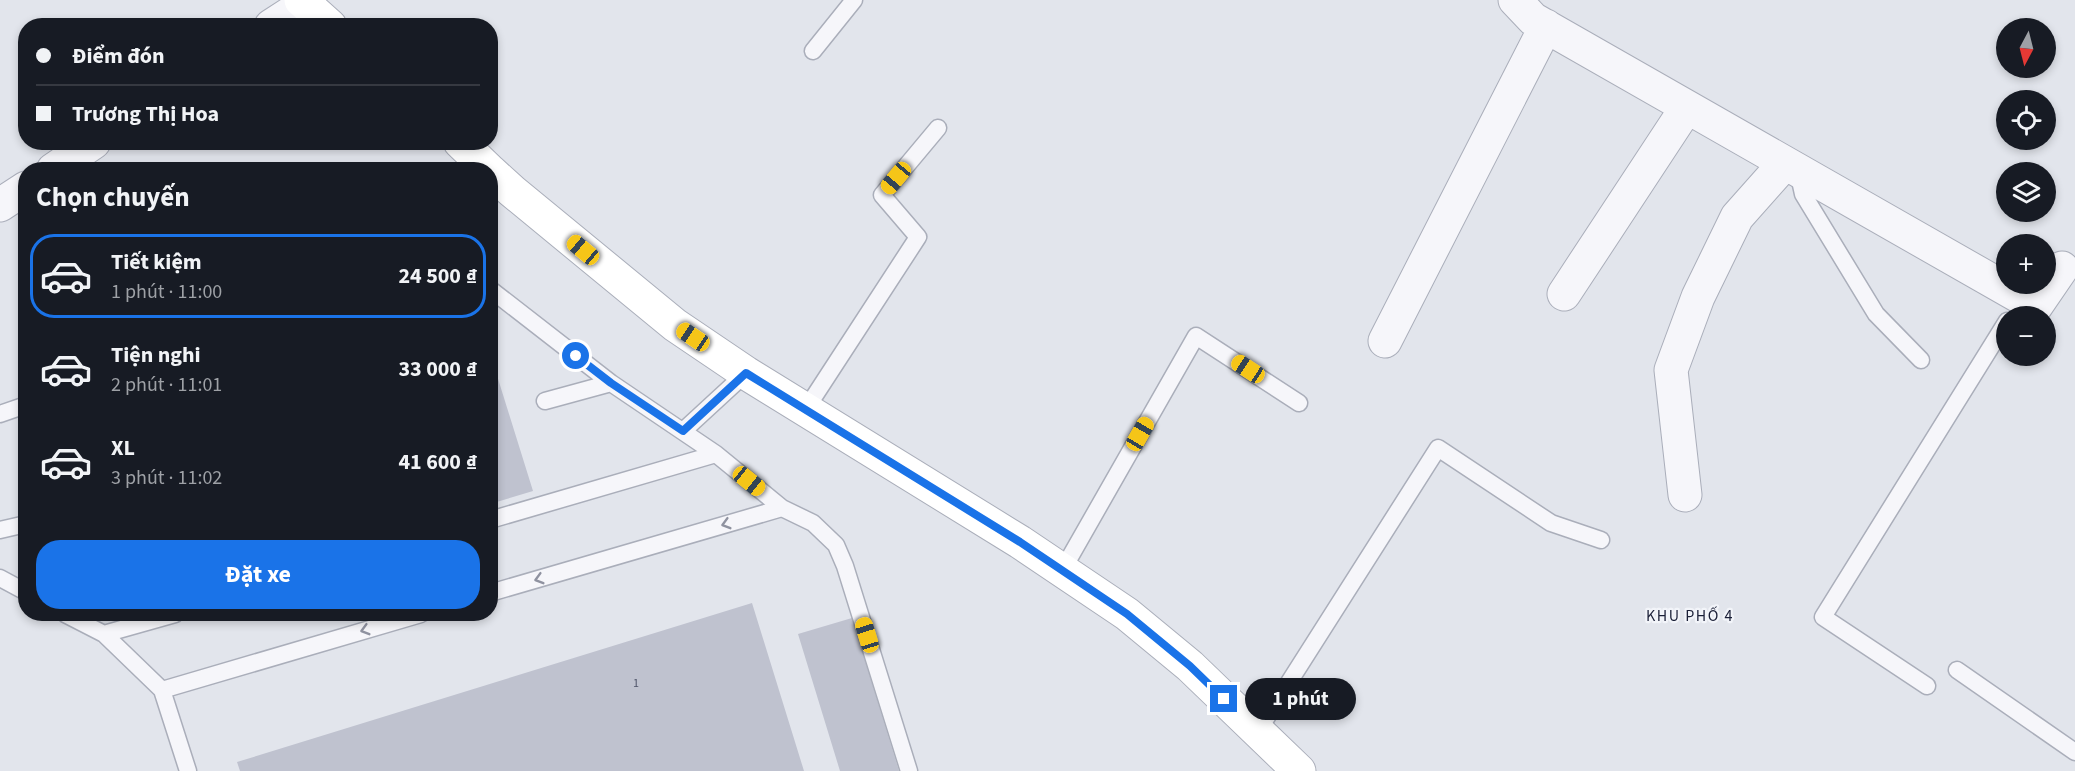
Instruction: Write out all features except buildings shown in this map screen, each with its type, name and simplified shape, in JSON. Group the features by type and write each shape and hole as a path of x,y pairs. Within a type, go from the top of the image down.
{"street":[{"path":"1515,0 1533,19 1791,167 2004,306"},
{"path":"282,18 303,2 321,18"},
{"path":"1385,341 1546,26"},
{"path":"1564,294 1687,107"},
{"path":"65,162 82,150"},
{"path":"469,150 481,162"},
{"path":"1684,495 1671,369 1698,297 1737,217 1791,167"},
{"path":"498,177 675,326 746,373 1020,542 1127,614 1181,659 1299,771"},
{"path":"0,205 18,193"},
{"path":"2036,306 2062,268"}],"lane":[{"path":"813,51 849,3"},
{"path":"806,409 918,237 882,195 938,128"},
{"path":"1791,167 1803,194 1876,314 1921,360"},
{"path":"498,296 611,383 716,454 782,507 813,523 836,545 845,566 909,771"},
{"path":"1062,571 1196,336 1299,403"},
{"path":"1927,686 1823,617 1996,339"},
{"path":"683,431 746,373"},
{"path":"545,401 611,383"},
{"path":"0,414 18,408"},
{"path":"1258,731 1438,448 1551,523 1601,540"},
{"path":"498,518 716,454"},
{"path":"498,591 782,507"},
{"path":"0,530 18,526"},
{"path":"0,578 18,588"},
{"path":"79,621 104,634 162,690 188,771"},
{"path":"104,634 150,621"},
{"path":"162,690 397,621"},
{"path":"1957,670 2075,752"}],"district":[{"name":"KHU PHỐ 4","path":"1690,615"}],"route":[{"path":"576,356 611,383 683,431 746,373 1020,542 1127,614 1190,666 1224,699"}]}
